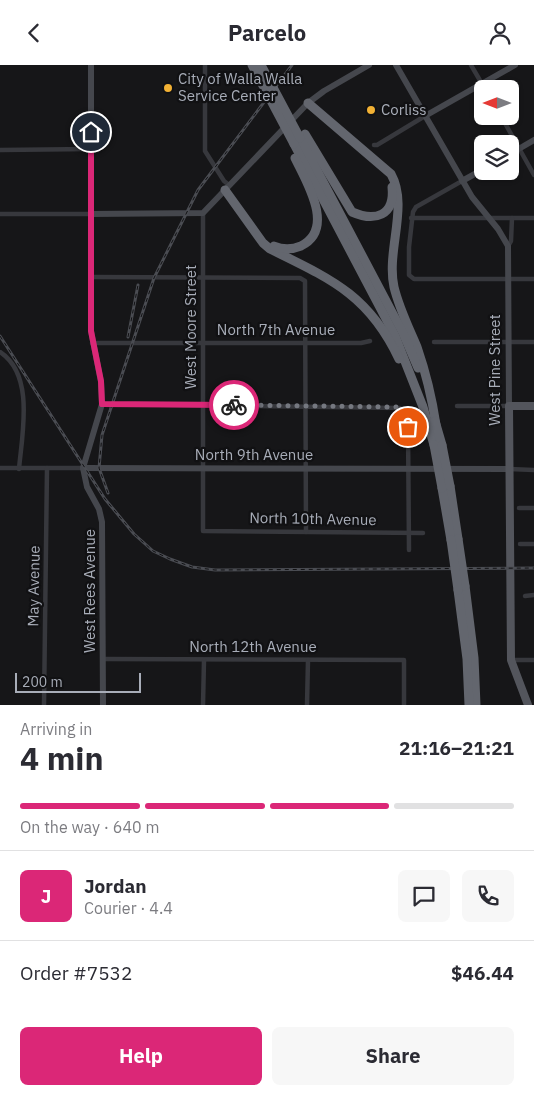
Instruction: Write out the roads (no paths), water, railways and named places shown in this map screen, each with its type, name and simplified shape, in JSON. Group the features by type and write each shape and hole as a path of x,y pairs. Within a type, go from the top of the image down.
{"highway":[{"path":"252,65 274,106 297,140 352,212 372,218 382,215 389,208 393,197 392,186 384,175 306,104"},
{"path":"262,65 297,140 395,336 433,426 446,487 461,588 474,658 476,705"},
{"path":"306,104 391,174 398,186 399,195 393,245 394,286 425,370 432,395 433,426"},
{"path":"226,185 272,245 290,250 306,243 316,229 317,210 297,140"},
{"path":"226,185 263,243 270,249 337,283 372,314 393,346 410,381 420,411 433,426"},
{"path":"461,588 469,705"}],"main road":[{"path":"509,406 534,406"},
{"name":"West Pine Street","path":"509,406 511,660 526,703"}],"street":[{"path":"83,468 102,404 101,381 92,343 91,65"},
{"path":"205,65 205,151 226,185"},
{"path":"0,214 203,213 226,185 306,104 324,91 369,65"},
{"path":"396,65 462,181 508,247"},
{"path":"472,65 480,80"},
{"path":"494,80 515,65"},
{"path":"374,145 425,116 474,92"},
{"path":"534,140 519,149 534,175"},
{"path":"0,150 91,149"},
{"path":"474,174 416,207 411,218 408,271 414,279 534,279"},
{"name":"West Moore Street","path":"203,213 203,531"},
{"path":"411,218 534,218"},
{"path":"508,247 512,218"},
{"name":"West Pine Street","path":"508,247 509,406"},
{"path":"91,277 304,279 306,285 306,532"},
{"name":"North 7th Avenue","path":"92,343 361,343 370,341"},
{"path":"434,342 534,342"},
{"path":"0,352 12,365 22,387 20,469"},
{"path":"102,404 400,408 404,411 408,427 409,550"},
{"path":"457,406 509,406"},
{"name":"North 9th Avenue","path":"0,468 509,469"},
{"name":"May Avenue","path":"44,705 47,468"},
{"name":"West Rees Avenue","path":"83,468 87,487 99,509 102,522 103,705"},
{"path":"509,469 534,470"},
{"path":"519,508 534,508"},
{"name":"North 10th Avenue","path":"203,531 423,533"},
{"path":"520,544 534,544"},
{"path":"525,596 534,595"},
{"name":"North 12th Avenue","path":"103,659 404,660 404,705"},
{"path":"203,705 204,660"},
{"path":"307,705 308,660"},
{"path":"511,660 534,660"}],"railway":[{"path":"108,493 99,468 102,435 154,278 198,190 292,65"},
{"path":"128,337 138,285"},
{"path":"0,336 105,499 134,534 153,551 170,559 192,567 215,570 534,568"}],"place":[{"name":"City of Walla Walla Service Center","path":"168,88"},
{"name":"Corliss","path":"371,110"}]}
